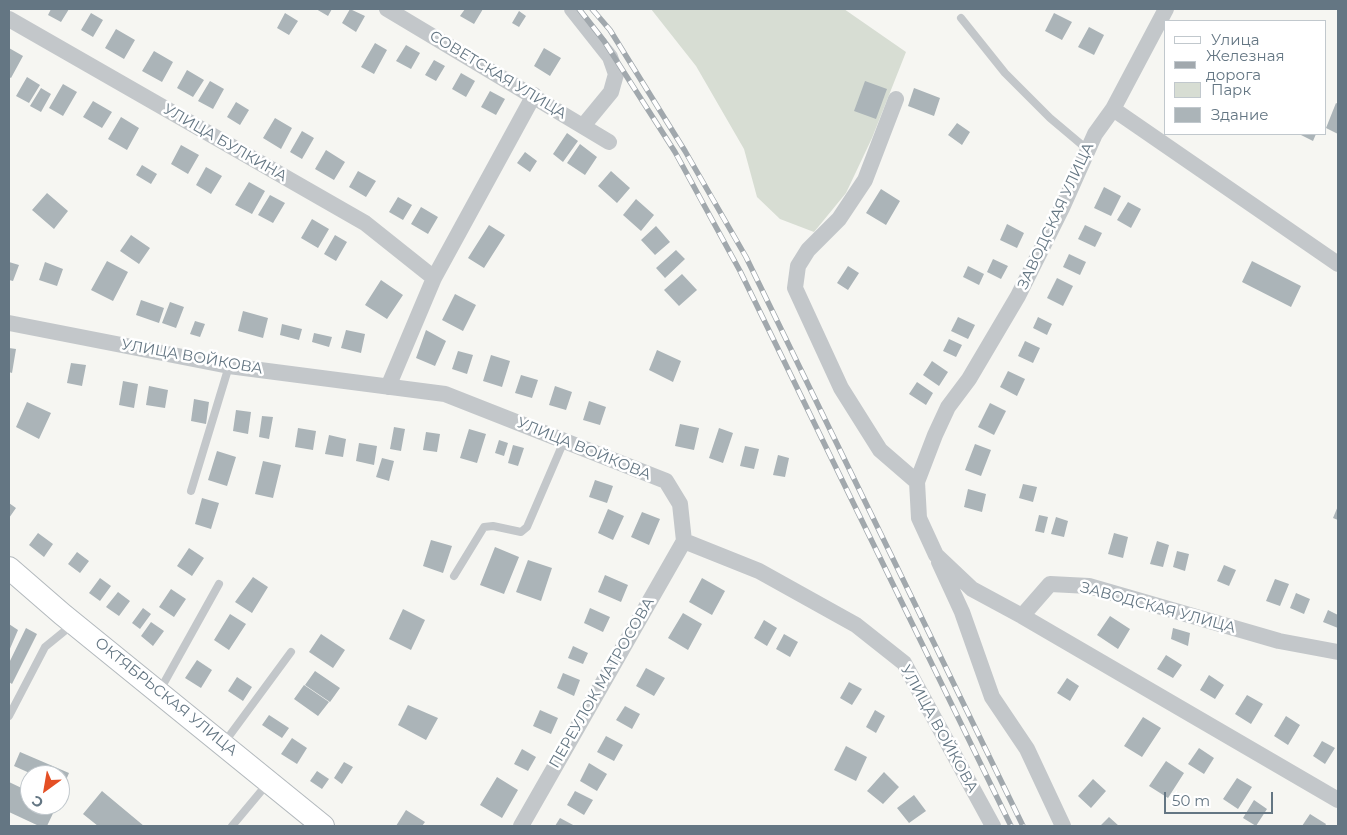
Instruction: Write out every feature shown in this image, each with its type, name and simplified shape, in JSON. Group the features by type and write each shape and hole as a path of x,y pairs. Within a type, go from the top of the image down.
{"main road":[{"name":"ОКТЯБРЬСКАЯ УЛИЦА","path":"9,568 323,826"}],"street":[{"name":"СОВЕТСКАЯ УЛИЦА","path":"387,9 534,95 609,142"},
{"path":"572,9 610,56 616,74 611,92 583,126"},
{"name":"ЗАВОДСКАЯ УЛИЦА","path":"1166,9 1113,109 1095,134 1062,208 1018,296 969,379 948,407 935,434 917,482 919,518 936,555 972,589 1022,616 1050,584 1089,586 1279,641 1338,652"},
{"name":"УЛИЦА БУЛКИНА","path":"9,19 365,224 434,278"},
{"path":"388,387 434,278 534,95"},
{"path":"896,99 865,180 839,219 808,250 798,266 795,288 841,388 880,450 917,482"},
{"path":"1113,109 1338,264"},
{"name":"УЛИЦА ВОЙКОВА","path":"9,323 229,366 445,394 666,481 680,504 684,541 759,571 824,607 856,625 904,663 993,826"},
{"name":"ПЕРЕУЛОК МАТРОСОВА","path":"521,826 684,541"},
{"path":"936,555 962,612 992,697 1027,749 1063,826"},
{"path":"1022,616 1338,800"}],"lane":[{"path":"960,18 1006,73 1050,118 1088,150"},
{"path":"191,491 229,366"},
{"path":"454,576 484,526 521,532 527,527 564,441"},
{"path":"159,692 218,584"},
{"path":"9,716 45,647 74,623"},
{"path":"223,744 291,652"},
{"path":"232,826 269,781"}],"green space":[{"path":"651,9 844,9 906,52 872,138 846,193 814,232 780,219 757,197 744,149 696,66"}],"building":[{"path":"51,9 69,9 61,22 48,15"},
{"path":"316,9 332,9 328,16"},
{"path":"350,9 365,16 356,32 342,23"},
{"path":"465,9 483,9 474,24 460,16"},
{"path":"519,11 526,16 519,27 512,23"},
{"path":"91,13 103,20 93,37 81,30"},
{"path":"285,13 298,21 289,35 277,28"},
{"path":"1054,13 1072,22 1062,40 1045,31"},
{"path":"1089,27 1104,35 1094,55 1078,47"},
{"path":"116,29 135,40 124,59 105,48"},
{"path":"375,43 387,50 374,74 361,67"},
{"path":"406,45 420,53 411,69 396,61"},
{"path":"9,48 23,56 11,78 9,77"},
{"path":"544,48 561,58 550,76 534,66"},
{"path":"154,51 173,62 162,82 142,71"},
{"path":"434,60 445,66 436,81 425,75"},
{"path":"187,70 204,80 193,97 177,88"},
{"path":"461,73 475,81 466,97 452,89"},
{"path":"27,77 40,85 29,103 16,96"},
{"path":"210,81 224,89 213,109 198,101"},
{"path":"865,81 887,89 876,119 854,111"},
{"path":"63,84 77,92 63,116 49,108"},
{"path":"41,88 51,94 41,112 30,106"},
{"path":"914,88 940,98 934,116 908,106"},
{"path":"490,91 505,99 496,115 481,107"},
{"path":"93,101 112,112 102,128 83,117"},
{"path":"236,102 249,110 240,125 227,117"},
{"path":"1336,103 1338,104 1338,134 1327,128"},
{"path":"121,117 139,128 127,150 108,139"},
{"path":"275,118 292,128 281,149 263,138"},
{"path":"957,123 970,132 962,145 948,135"},
{"path":"302,131 314,138 302,159 290,152"},
{"path":"567,133 578,141 563,162 553,154"},
{"path":"1301,135 1316,135 1313,141"},
{"path":"580,144 597,157 585,175 567,163"},
{"path":"181,145 199,155 188,174 171,164"},
{"path":"326,150 345,162 334,180 315,169"},
{"path":"525,152 537,161 530,172 517,163"},
{"path":"142,165 157,174 151,184 136,175"},
{"path":"206,167 222,176 211,194 196,185"},
{"path":"358,171 376,181 366,197 349,187"},
{"path":"611,171 630,188 617,203 598,186"},
{"path":"249,182 265,191 252,214 235,205"},
{"path":"1104,187 1121,196 1111,216 1094,208"},
{"path":"881,189 900,201 886,225 866,213"},
{"path":"47,193 68,211 54,229 32,210"},
{"path":"270,195 285,203 273,223 258,215"},
{"path":"398,197 412,205 403,220 389,212"},
{"path":"636,199 654,215 641,231 623,215"},
{"path":"1128,202 1141,209 1131,228 1117,220"},
{"path":"421,207 438,217 428,234 411,224"},
{"path":"312,219 329,229 318,248 301,238"},
{"path":"1007,224 1024,233 1017,248 1000,240"},
{"path":"489,225 505,235 484,268 468,258"},
{"path":"1085,225 1102,233 1095,247 1078,239"},
{"path":"656,226 670,242 655,255 641,240"},
{"path":"131,235 150,248 139,264 120,251"},
{"path":"335,235 347,242 336,261 324,254"},
{"path":"676,250 685,259 665,278 656,268"},
{"path":"1069,254 1086,262 1080,275 1063,267"},
{"path":"993,259 1008,266 1001,279 987,272"},
{"path":"107,261 128,272 113,301 91,290"},
{"path":"1252,261 1301,286 1291,307 1242,282"},
{"path":"9,262 19,265 13,281 9,280"},
{"path":"45,262 63,269 57,286 39,280"},
{"path":"848,266 859,273 848,290 837,283"},
{"path":"968,266 984,274 979,285 963,277"},
{"path":"682,274 697,290 679,306 664,290"},
{"path":"1057,278 1073,286 1063,306 1047,298"},
{"path":"381,280 403,295 387,319 365,305"},
{"path":"455,294 476,305 463,331 442,320"},
{"path":"141,300 164,308 159,323 136,315"},
{"path":"170,302 184,307 176,328 162,323"},
{"path":"243,311 268,318 263,338 238,331"},
{"path":"958,317 975,325 968,339 951,331"},
{"path":"1038,317 1052,324 1047,335 1033,328"},
{"path":"195,321 205,324 200,337 190,334"},
{"path":"282,324 302,329 299,340 280,335"},
{"path":"346,330 365,334 361,353 341,348"},
{"path":"426,330 446,341 435,366 416,358"},
{"path":"314,333 332,337 329,347 312,342"},
{"path":"949,339 962,345 956,357 943,351"},
{"path":"1025,341 1040,348 1033,363 1018,356"},
{"path":"9,348 16,349 12,373 9,372"},
{"path":"657,350 681,361 673,382 649,370"},
{"path":"458,351 473,355 467,374 452,369"},
{"path":"491,355 510,361 502,387 483,381"},
{"path":"932,361 948,372 939,386 923,375"},
{"path":"71,363 86,365 82,386 67,383"},
{"path":"1008,371 1025,379 1017,396 1000,387"},
{"path":"521,375 538,380 532,398 515,393"},
{"path":"123,381 138,384 134,408 119,405"},
{"path":"917,382 933,393 926,405 909,394"},
{"path":"149,386 168,390 165,408 146,405"},
{"path":"555,386 572,392 566,410 549,405"},
{"path":"194,399 209,402 206,424 191,421"},
{"path":"589,401 606,407 600,425 583,420"},
{"path":"27,402 51,413 39,439 16,427"},
{"path":"990,403 1006,411 994,435 978,427"},
{"path":"236,410 251,412 248,434 233,431"},
{"path":"262,416 273,417 269,439 259,437"},
{"path":"680,424 699,428 694,450 675,446"},
{"path":"394,427 405,429 401,451 390,449"},
{"path":"298,428 316,431 313,450 295,447"},
{"path":"719,428 733,433 723,463 709,458"},
{"path":"469,429 486,434 477,463 460,458"},
{"path":"426,432 440,434 437,452 423,450"},
{"path":"329,435 346,439 343,457 325,454"},
{"path":"499,440 508,443 504,456 495,453"},
{"path":"359,443 377,446 374,465 356,461"},
{"path":"975,444 991,450 981,476 965,470"},
{"path":"513,445 524,448 518,466 508,463"},
{"path":"745,446 759,449 754,469 740,466"},
{"path":"217,451 236,457 227,486 208,480"},
{"path":"778,455 789,458 785,477 773,475"},
{"path":"382,458 394,461 389,481 376,477"},
{"path":"263,461 281,465 273,498 255,494"},
{"path":"595,480 613,486 607,503 589,497"},
{"path":"1023,484 1037,487 1033,502 1019,498"},
{"path":"968,489 986,494 982,512 964,507"},
{"path":"202,498 219,503 211,529 195,524"},
{"path":"9,503 16,508 9,518"},
{"path":"1338,506 1338,520 1333,518"},
{"path":"608,509 624,516 613,540 598,533"},
{"path":"642,512 660,519 649,545 631,537"},
{"path":"1039,515 1048,517 1044,533 1035,531"},
{"path":"1056,517 1068,521 1064,537 1051,534"},
{"path":"38,533 53,544 44,557 29,545"},
{"path":"1114,533 1128,537 1123,558 1108,554"},
{"path":"431,540 452,546 443,573 423,566"},
{"path":"1157,541 1169,545 1163,567 1150,564"},
{"path":"495,547 519,557 504,594 480,585"},
{"path":"189,548 204,558 192,576 177,566"},
{"path":"1177,551 1189,554 1185,571 1173,567"},
{"path":"77,552 89,561 80,573 68,564"},
{"path":"528,560 552,568 541,601 516,592"},
{"path":"1224,565 1236,570 1229,586 1217,581"},
{"path":"605,575 628,585 621,602 598,592"},
{"path":"253,577 268,587 252,613 235,602"},
{"path":"100,578 111,586 100,601 89,593"},
{"path":"702,578 725,591 712,615 689,602"},
{"path":"1275,579 1289,584 1280,606 1266,601"},
{"path":"171,589 186,599 174,617 159,607"},
{"path":"118,592 130,601 119,616 106,607"},
{"path":"1296,593 1310,599 1304,614 1290,608"},
{"path":"143,608 151,614 140,629 132,623"},
{"path":"590,608 610,617 603,632 584,623"},
{"path":"403,609 425,620 411,650 389,639"},
{"path":"1328,610 1338,615 1338,628 1323,622"},
{"path":"683,613 702,624 688,650 668,638"},
{"path":"230,614 246,624 229,650 214,640"},
{"path":"1110,616 1130,629 1118,649 1097,635"},
{"path":"764,620 777,628 767,646 754,638"},
{"path":"151,622 164,631 153,646 141,636"},
{"path":"9,624 18,630 9,651"},
{"path":"26,628 37,634 12,684 9,682 9,663"},
{"path":"1173,628 1190,633 1188,646 1171,639"},
{"path":"321,634 345,650 333,668 309,652"},
{"path":"784,634 798,642 790,657 776,649"},
{"path":"573,646 588,653 583,664 568,658"},
{"path":"1166,655 1182,665 1173,678 1157,669"},
{"path":"197,660 212,670 201,688 185,678"},
{"path":"646,668 665,678 654,696 636,686"},
{"path":"315,671 340,688 330,702 305,685"},
{"path":"563,673 580,680 574,696 557,688"},
{"path":"1209,675 1224,685 1215,699 1200,690"},
{"path":"237,677 252,687 243,701 228,691"},
{"path":"1067,678 1079,686 1070,701 1057,693"},
{"path":"849,682 862,689 852,705 840,698"},
{"path":"304,685 329,702 318,716 294,699"},
{"path":"1247,695 1263,704 1251,724 1235,714"},
{"path":"408,705 438,718 426,740 398,725"},
{"path":"625,706 640,714 632,729 616,720"},
{"path":"540,710 558,718 551,734 533,726"},
{"path":"875,710 885,716 876,733 866,727"},
{"path":"269,715 289,728 282,738 262,725"},
{"path":"1286,716 1300,725 1288,745 1274,736"},
{"path":"1143,717 1161,728 1142,757 1124,746"},
{"path":"606,736 623,745 614,761 597,752"},
{"path":"292,738 307,748 297,764 281,754"},
{"path":"1322,741 1335,748 1325,764 1313,756"},
{"path":"846,746 867,757 856,781 834,770"},
{"path":"1199,748 1214,758 1204,774 1188,764"},
{"path":"522,749 536,757 528,771 514,764"},
{"path":"20,752 50,765 20,765 20,769 14,766"},
{"path":"1166,761 1184,773 1168,798 1149,786"},
{"path":"344,762 353,767 342,784 334,778"},
{"path":"589,763 607,774 597,791 580,781"},
{"path":"317,771 329,779 322,789 310,781"},
{"path":"884,772 899,787 883,804 867,791"},
{"path":"497,777 518,790 502,818 480,805"},
{"path":"1237,778 1252,787 1238,809 1223,799"},
{"path":"1093,779 1106,791 1091,808 1078,796"},
{"path":"9,782 20,787 20,815 52,815 47,826 39,826 9,812"},
{"path":"102,791 144,826 98,826 83,814"},
{"path":"575,791 593,800 584,815 567,805"},
{"path":"914,795 926,811 909,823 897,808"},
{"path":"1254,800 1267,809 1256,826 1243,818"},
{"path":"406,810 425,822 422,826 396,826"},
{"path":"1310,814 1326,824 1325,826 1302,826"},
{"path":"1109,817 1119,826 1100,826"},
{"path":"560,818 575,826 555,826"}],"railway":[{"path":"579,9 604,41 675,152 740,271 1011,826"},
{"path":"592,9 610,30 685,151 746,257 1023,826"}]}
